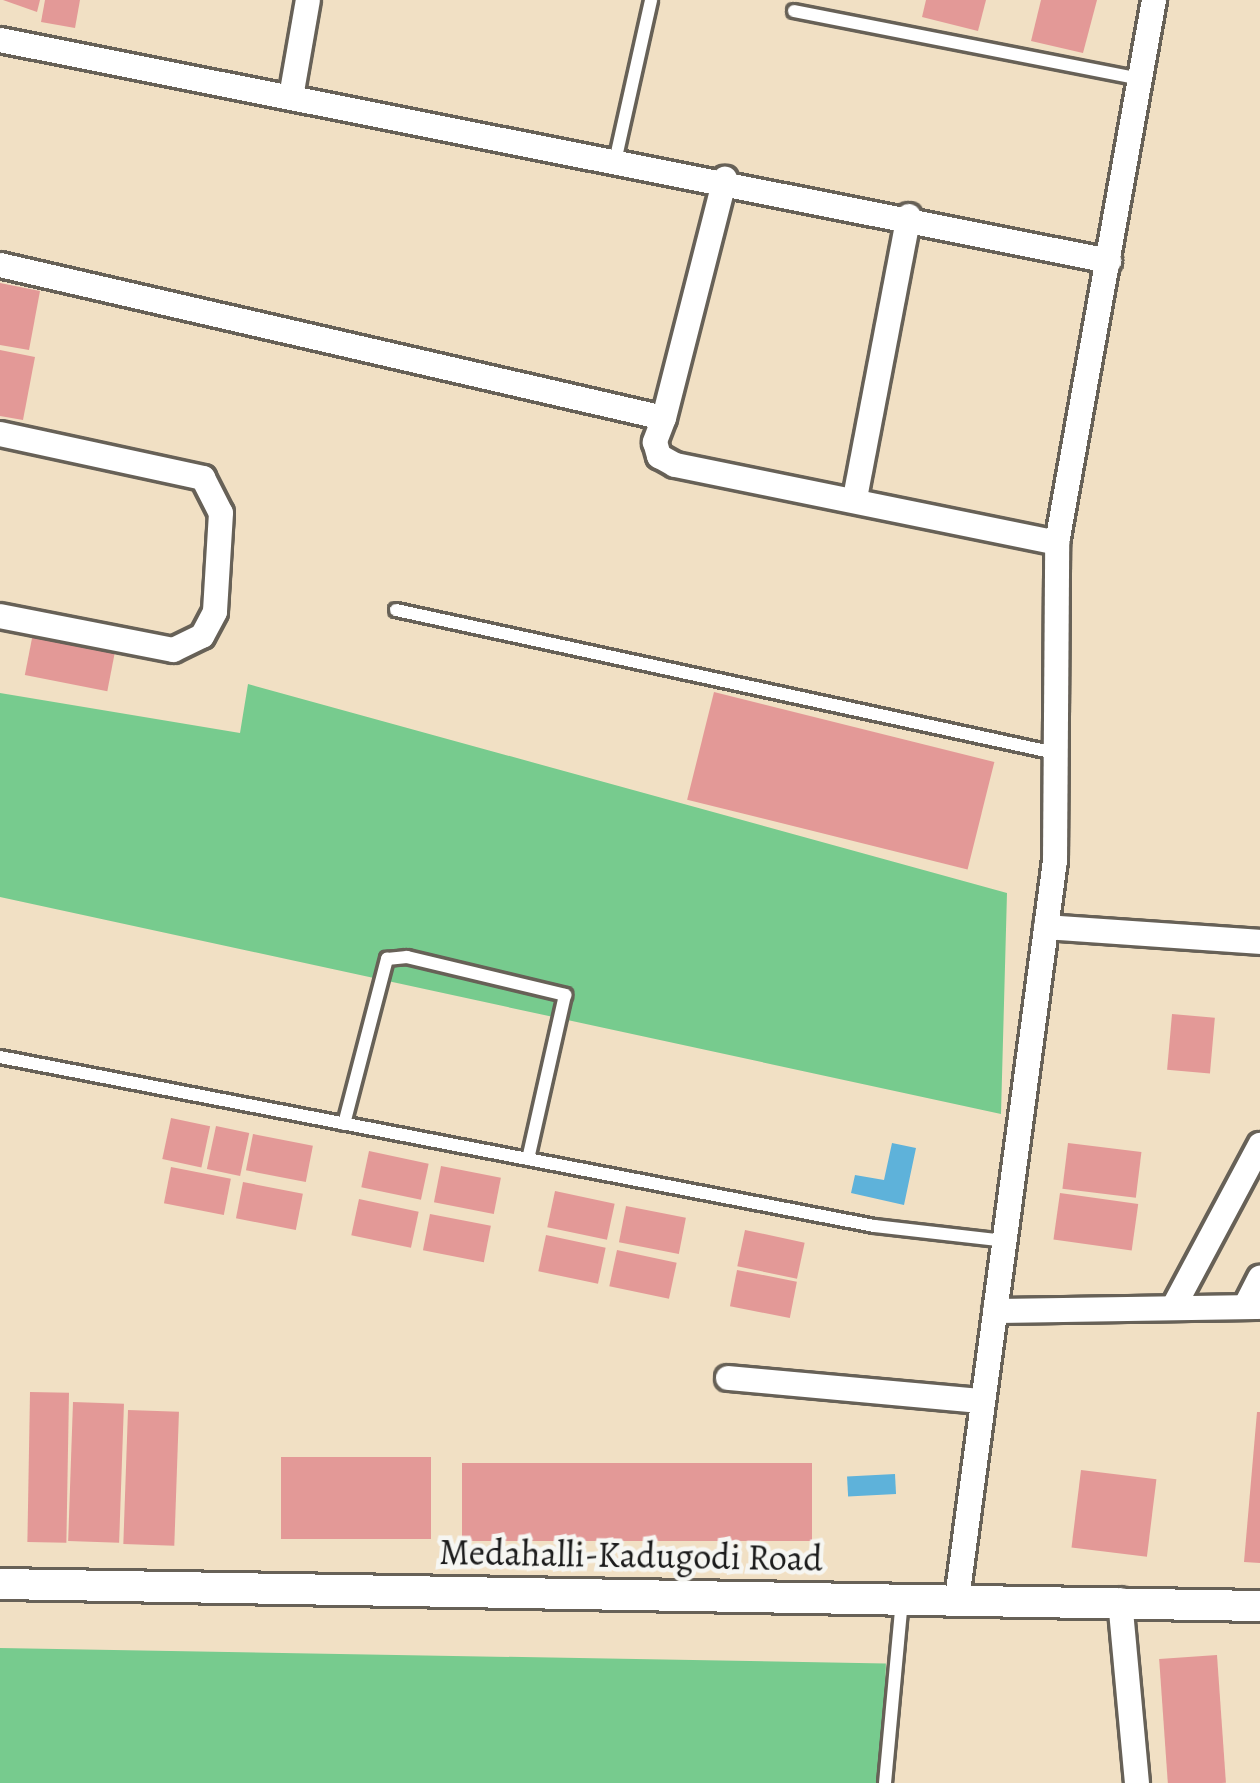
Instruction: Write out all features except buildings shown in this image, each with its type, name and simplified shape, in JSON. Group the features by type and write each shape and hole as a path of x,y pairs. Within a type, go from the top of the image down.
{"street":[{"path":"291,97 308,0"},
{"path":"957,1599 1046,928 1055,753 1057,543 1154,0"},
{"path":"0,40 725,179 1109,261"},
{"path":"725,179 655,442 659,456 675,465 855,498 1057,543"},
{"path":"855,498 909,216"},
{"path":"0,266 664,418"},
{"path":"0,434 203,478 221,513 215,612 202,636 173,650 0,616"},
{"path":"1046,928 1260,942"},
{"path":"1173,1308 1260,1144"},
{"path":"995,1311 1253,1307 1260,1279"},
{"path":"728,1378 982,1401"},
{"name":"Medahalli-Kadugodi Road","path":"0,1584 1260,1606"},
{"path":"1120,1600 1137,1783"}],"lane":[{"path":"616,158 651,0"},
{"path":"794,11 1140,79"},
{"path":"396,610 1055,753"},
{"path":"344,1124 388,959 406,957 565,995 528,1159"},
{"path":"0,1058 874,1226 1005,1241"},
{"path":"885,1783 902,1598"}],"green space":[{"path":"248,684 1007,893 1001,1114 0,897 0,693 240,733"},
{"path":"0,1648 886,1663 884,1783 0,1783"}],"water":[{"path":"892,1143 916,1148 904,1205 851,1193 855,1175 884,1180"},
{"path":"895,1474 896,1494 848,1496 847,1477"}]}
